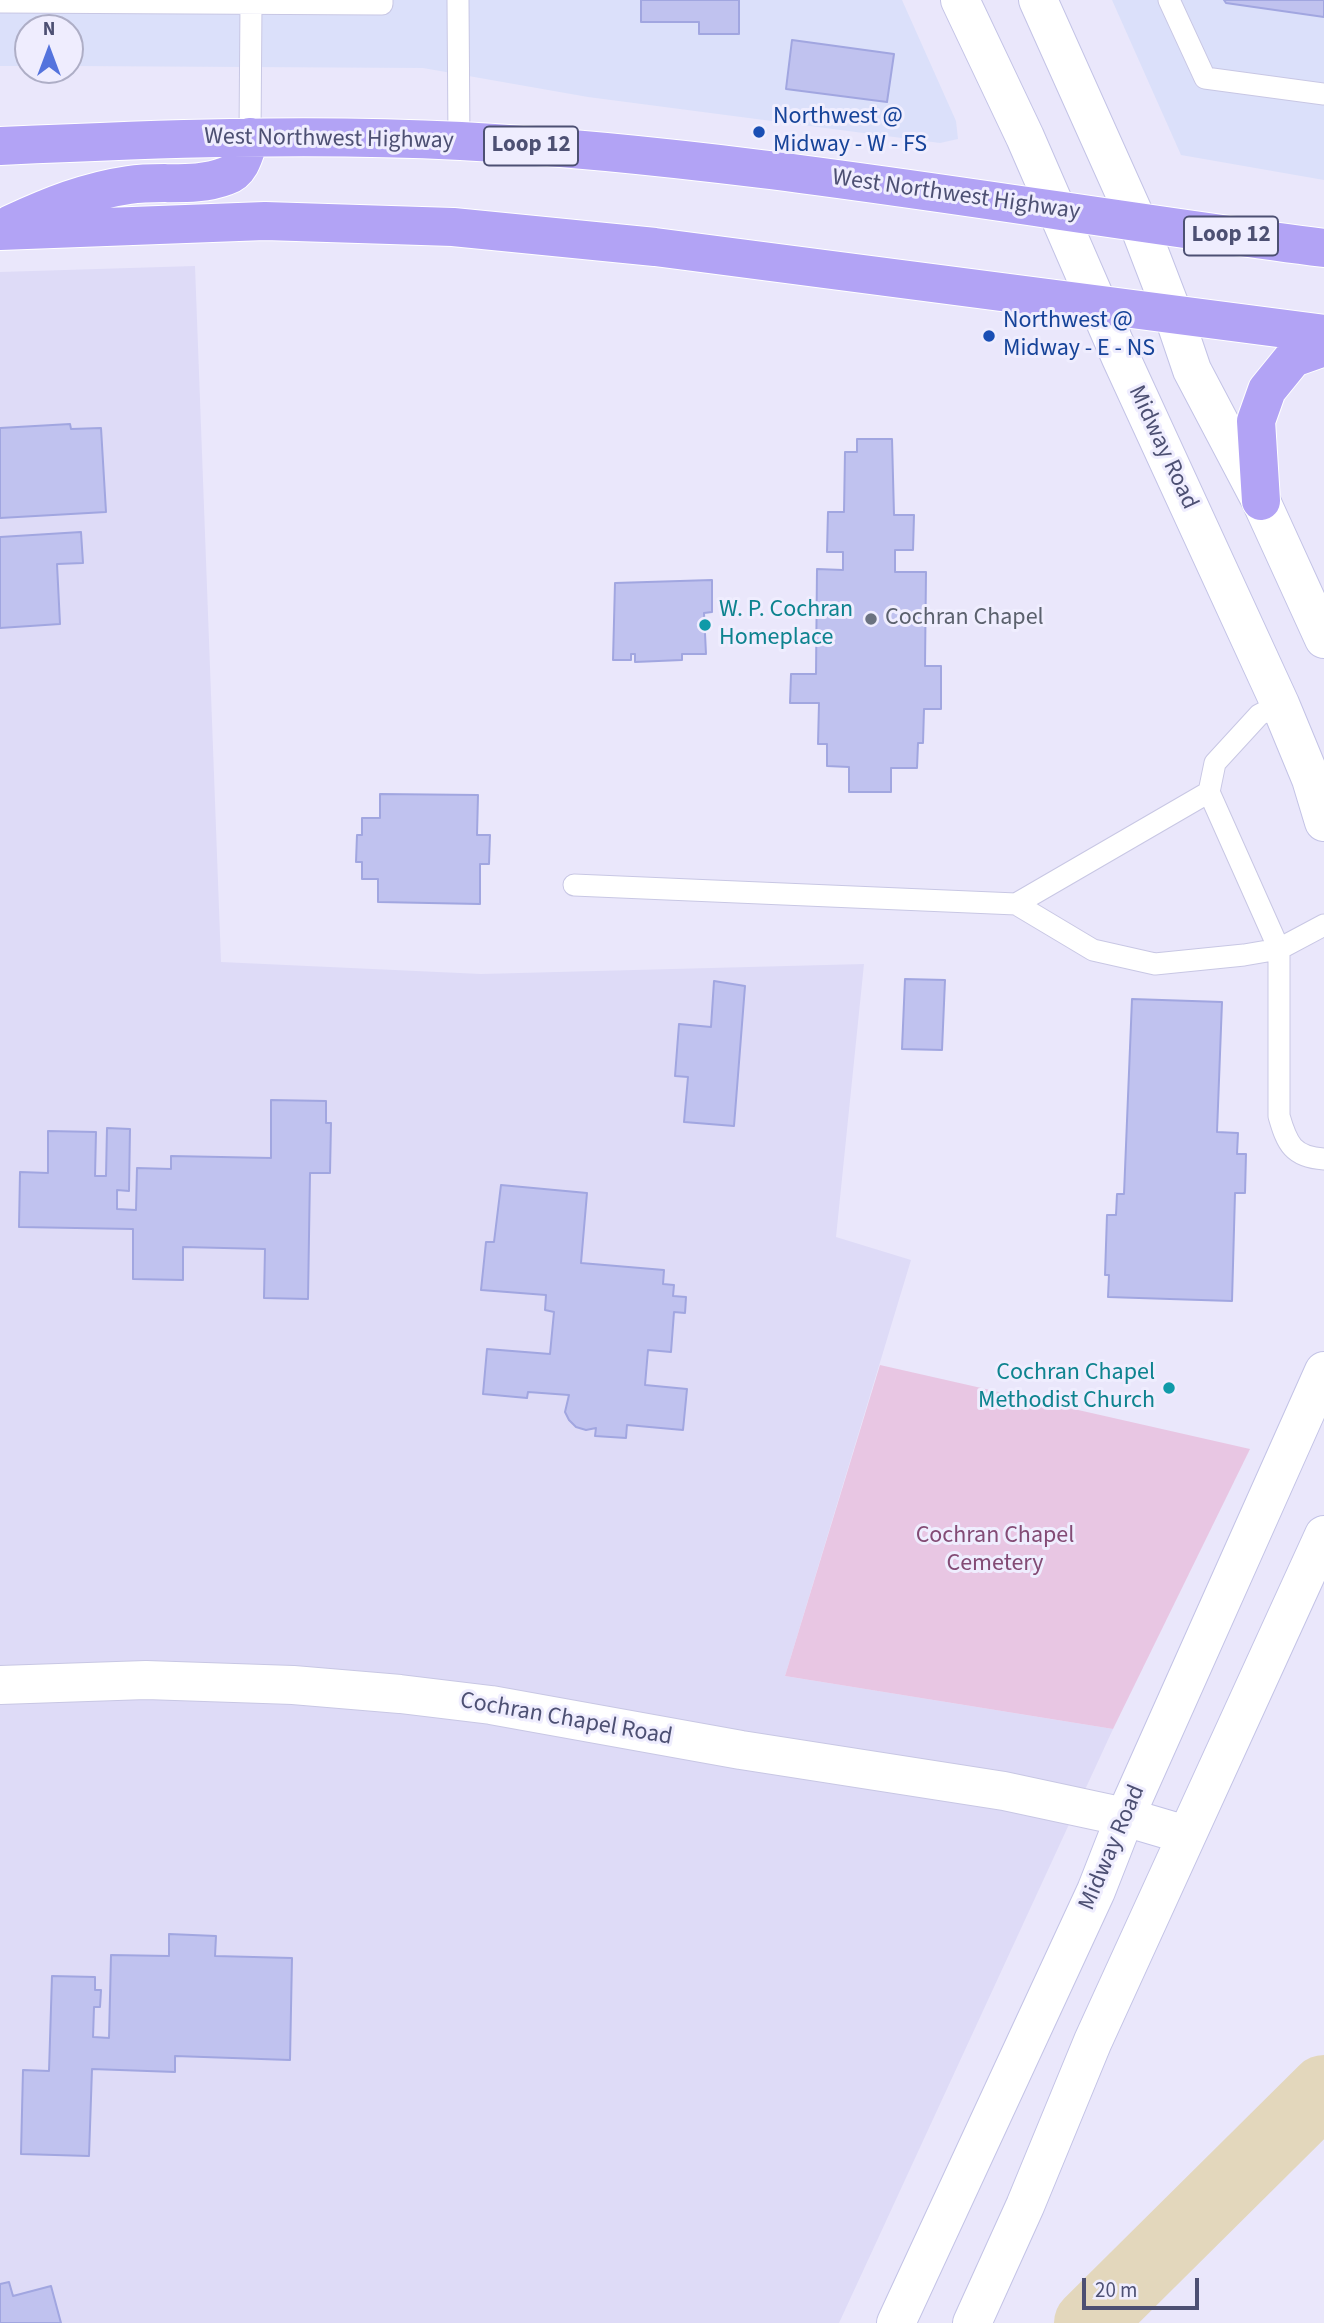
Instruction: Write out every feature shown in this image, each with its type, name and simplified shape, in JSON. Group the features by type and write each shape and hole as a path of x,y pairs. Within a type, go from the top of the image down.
{"main road":[{"name":"Midway Road","path":"960,0 1058,210 1097,303 1280,704 1311,779 1324,822"},
{"path":"1038,0 1138,223 1192,370 1261,501 1324,639"},
{"name":"West Northwest Highway","path":"0,146 250,137 459,141 763,168 1324,248"},
{"path":"0,230 63,200 130,184 193,183 228,176 241,164 250,137"},
{"path":"0,230 265,221 453,227 668,249 1324,334"},
{"path":"1261,501 1256,421 1267,390 1293,358 1324,347"},
{"name":"Midway Road","path":"896,2323 1091,1903 1125,1817 1324,1371"},
{"path":"972,2323 1025,2206 1093,2041 1324,1535"},
{"name":"Cochran Chapel Road","path":"0,1685 146,1680 293,1685 491,1705 741,1750 1003,1791 1125,1817 1186,1835"}],"lane":[{"path":"0,2 382,4 382,0"},
{"path":"458,0 459,141"},
{"path":"1169,0 1205,78 1324,94"},
{"path":"250,137 251,4"},
{"path":"1280,704 1259,715 1215,763 1209,792 1279,949 1279,1116 1285,1136 1294,1150 1309,1158 1324,1159"},
{"path":"1016,904 1209,792"},
{"path":"574,885 1016,904 1093,950 1155,964 1279,949 1324,925"}],"shaded area":[{"path":"0,0 902,0 956,121 958,139 940,143 588,97 423,68 84,66 84,14 14,14 14,66 0,66"},
{"path":"1112,0 1324,0 1324,180 1181,155"},
{"path":"195,266 221,962 481,974 864,964 836,1237 911,1260 785,1676 1113,1729 839,2323 0,2323 0,272"}],"green space":[{"name":"Cochran Chapel Cemetery","path":"880,1365 1250,1449 1113,1729 785,1676"}],"building":[{"path":"641,0 739,0 739,34 699,34 699,22 641,22"},
{"path":"1224,0 1324,0 1324,17 1226,3"},
{"path":"792,40 894,54 887,102 786,89"},
{"path":"70,424 71,429 101,428 106,512 0,518 0,428"},
{"name":"Cochran Chapel","path":"857,439 892,439 894,515 914,515 913,550 895,550 895,572 926,572 925,666 941,666 941,709 924,709 923,743 918,743 917,768 891,768 891,792 849,792 849,767 827,766 827,744 818,744 819,703 790,703 791,674 816,674 817,569 843,570 843,552 827,552 828,512 844,512 845,452 857,452"},
{"path":"81,532 83,563 57,564 60,624 0,628 0,537"},
{"path":"712,580 712,612 704,613 706,654 682,654 682,660 635,662 635,654 631,654 631,660 613,660 615,583"},
{"path":"380,794 478,795 477,835 490,835 489,864 480,864 480,904 378,902 378,879 362,879 362,862 356,862 357,835 362,835 362,818 380,818"},
{"path":"905,979 945,980 942,1050 902,1049"},
{"path":"714,981 745,986 734,1126 684,1122 688,1077 675,1076 679,1024 711,1027"},
{"path":"1132,999 1222,1002 1217,1132 1238,1133 1237,1154 1246,1154 1245,1193 1235,1193 1232,1301 1108,1297 1109,1275 1105,1275 1107,1215 1116,1215 1117,1194 1124,1194"},
{"path":"271,1100 326,1101 326,1123 331,1123 330,1173 310,1173 308,1299 264,1298 265,1249 183,1247 183,1280 133,1279 133,1229 19,1227 20,1172 48,1173 48,1131 96,1132 95,1176 106,1176 107,1128 130,1129 129,1191 117,1190 117,1209 136,1210 137,1168 171,1169 171,1156 271,1158"},
{"path":"501,1185 587,1193 581,1263 664,1270 663,1284 674,1285 673,1296 686,1297 685,1313 674,1312 671,1352 648,1350 645,1385 687,1389 683,1430 627,1425 626,1438 595,1436 596,1428 586,1430 576,1427 569,1420 565,1412 569,1395 528,1392 527,1398 483,1394 487,1349 550,1354 554,1312 545,1310 546,1295 481,1290 486,1242 494,1242"},
{"path":"169,1934 216,1936 215,1956 292,1958 290,2060 175,2056 175,2072 92,2069 89,2156 21,2154 23,2070 49,2071 52,1976 95,1977 95,1990 101,1990 100,2007 94,2007 93,2037 109,2038 111,1955 169,1956"},
{"path":"9,2282 13,2296 51,2286 61,2323 0,2323 0,2284"}],"waterway":[{"path":"1089,2323 1324,2090"}],"place":[{"name":"Northwest @ Midway - W - FS","path":"759,132"},
{"name":"Northwest @ Midway - E - NS","path":"989,336"},
{"name":"Cochran Chapel","path":"871,619"},
{"name":"W. P. Cochran Homeplace","path":"705,625"},
{"name":"Cochran Chapel Methodist Church","path":"1169,1388"}]}
